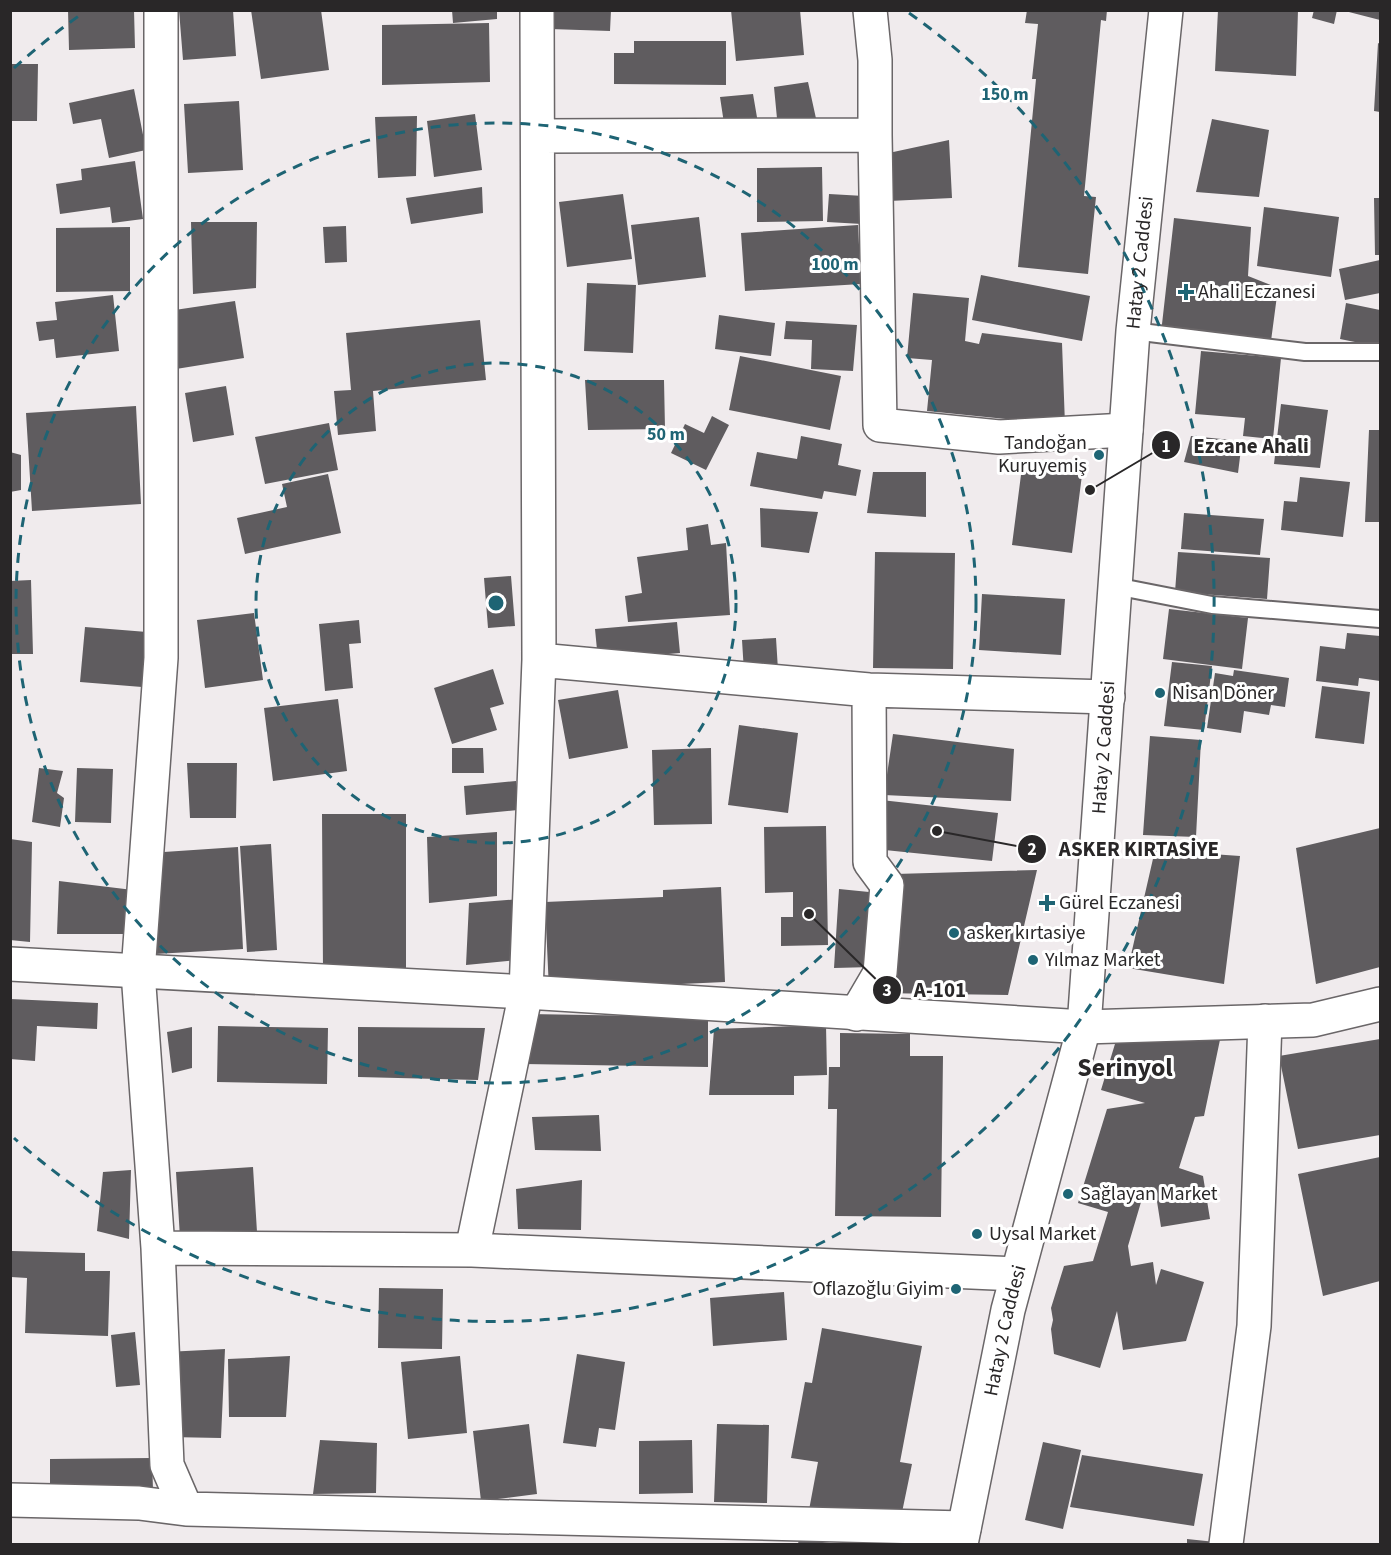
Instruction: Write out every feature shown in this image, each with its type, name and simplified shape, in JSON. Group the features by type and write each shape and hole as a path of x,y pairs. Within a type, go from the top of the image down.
{"street":[{"path":"161,10 161,658 138,972 158,1248 167,1465 186,1509"},
{"path":"472,1250 526,992 539,660 537,10"},
{"path":"870,10 875,60 880,425 999,437 1126,430"},
{"name":"Hatay 2 Caddesi","path":"962,1536 1008,1310 1084,1027 1133,331 1166,10"},
{"path":"538,136 875,135"},
{"path":"539,660 869,690 1107,697"},
{"path":"856,1014 880,972 886,885 870,862 869,690"},
{"path":"10,964 526,992 1084,1027 1312,1020 1380,1004"},
{"path":"1226,1545 1254,1326 1265,1021"},
{"path":"158,1248 472,1250 1017,1274"},
{"path":"10,1500 139,1503 186,1509 962,1536"}],"lane":[{"path":"1133,331 1305,352 1380,352"},
{"path":"1115,586 1212,605 1380,619"}],"building":[{"path":"68,10 134,10 135,48 69,50"},
{"path":"179,10 233,10 236,56 183,60"},
{"path":"251,10 321,10 329,70 261,79"},
{"path":"452,10 497,10 497,19 453,23"},
{"path":"550,10 611,10 610,31 550,29"},
{"path":"731,10 800,10 804,55 736,61"},
{"path":"1027,10 1107,10 1106,21 1101,20 1084,196 1096,197 1088,274 1018,267 1036,79 1032,79 1038,24 1025,23"},
{"path":"1218,10 1298,10 1296,76 1215,71"},
{"path":"1314,10 1337,10 1334,24 1312,18"},
{"path":"1380,10 1380,20 1345,11"},
{"path":"489,23 490,82 382,85 382,25"},
{"path":"634,41 726,41 726,85 614,84 614,53 634,53"},
{"path":"1378,43 1380,44 1380,112 1374,111"},
{"path":"10,64 38,64 37,121 10,121"},
{"path":"808,82 817,123 778,129 774,87"},
{"path":"134,89 146,150 109,158 101,119 73,124 69,103"},
{"path":"753,94 759,129 725,130 720,97"},
{"path":"239,101 243,170 188,173 184,104"},
{"path":"475,114 482,170 434,177 427,121"},
{"path":"417,116 416,176 378,178 375,117"},
{"path":"1212,119 1269,130 1259,197 1196,192"},
{"path":"949,140 952,198 889,201 884,154"},
{"path":"135,161 143,219 112,223 110,207 60,214 56,184 82,180 81,169"},
{"path":"822,167 823,221 757,222 757,168"},
{"path":"482,187 483,213 411,224 406,198"},
{"path":"623,194 632,259 567,267 559,202"},
{"path":"829,194 864,196 862,224 827,222"},
{"path":"1374,198 1380,198 1380,255 1375,255"},
{"path":"1264,207 1339,217 1331,277 1257,266"},
{"path":"699,217 706,277 638,285 631,225"},
{"path":"1174,218 1251,227 1248,276 1278,288 1271,341 1161,333"},
{"path":"191,222 257,222 256,288 193,294"},
{"path":"858,225 861,284 745,291 741,233"},
{"path":"346,226 347,262 325,263 323,227"},
{"path":"130,227 130,291 56,292 56,228"},
{"path":"1380,260 1380,293 1345,300 1339,269"},
{"path":"981,275 1090,296 1082,341 972,320"},
{"path":"587,283 636,285 633,353 584,351"},
{"path":"913,293 969,298 965,341 979,344 982,333 1062,343 1065,425 927,411 932,360 907,358"},
{"path":"113,295 119,351 56,358 54,339 39,341 36,322 57,320 55,302"},
{"path":"235,301 244,358 176,369 168,311"},
{"path":"1346,303 1380,310 1380,347 1340,339"},
{"path":"719,315 775,323 771,356 715,349"},
{"path":"480,320 486,380 373,391 376,431 338,435 334,391 351,390 346,333"},
{"path":"786,321 857,325 853,371 811,369 812,340 784,339"},
{"path":"1201,351 1281,358 1273,439 1243,436 1245,418 1195,414"},
{"path":"740,356 841,376 830,430 729,410"},
{"path":"585,380 664,380 665,429 588,430"},
{"path":"226,386 234,435 193,442 185,393"},
{"path":"1281,404 1328,410 1320,468 1274,464"},
{"path":"136,406 141,504 32,511 26,413"},
{"path":"712,416 729,425 706,470 671,453 685,424 704,433"},
{"path":"329,423 338,470 265,484 255,437"},
{"path":"1369,430 1380,430 1380,522 1365,522"},
{"path":"801,436 842,444 838,465 861,470 856,496 824,491 822,499 750,486 757,452 797,459"},
{"path":"1191,436 1242,441 1238,473 1184,462"},
{"path":"10,452 21,455 21,490 10,492"},
{"path":"1022,467 1082,475 1072,553 1012,545"},
{"path":"873,472 926,472 926,517 867,513"},
{"path":"328,474 341,533 245,554 237,518 287,507 282,484"},
{"path":"1300,477 1350,482 1343,537 1281,530 1284,501 1297,502"},
{"path":"760,508 818,512 809,553 761,547"},
{"path":"1184,513 1264,519 1260,555 1181,549"},
{"path":"708,524 711,545 726,543 730,615 628,622 625,596 642,593 637,557 688,550 686,528"},
{"path":"875,552 955,553 953,669 873,668"},
{"path":"1178,552 1270,558 1267,599 1175,592"},
{"path":"511,576 515,626 488,628 484,578"},
{"path":"31,580 33,654 10,654 10,581"},
{"path":"982,594 1065,599 1061,655 979,650"},
{"path":"1169,609 1248,618 1242,669 1163,659"},
{"path":"254,613 263,680 205,688 197,620"},
{"path":"359,620 361,643 349,644 353,688 325,691 319,624"},
{"path":"677,622 680,653 598,660 595,629"},
{"path":"85,627 147,632 142,687 80,682"},
{"path":"1347,633 1380,636 1380,681 1359,678 1358,686 1316,681 1320,646 1345,649"},
{"path":"776,638 778,670 744,672 742,640"},
{"path":"1172,662 1212,666 1204,730 1164,726"},
{"path":"493,669 504,704 490,708 497,730 452,744 434,688"},
{"path":"1234,670 1289,678 1285,707 1271,705 1269,715 1244,711 1241,733 1207,728 1215,673 1233,676"},
{"path":"1322,686 1370,692 1364,744 1315,738"},
{"path":"618,690 628,748 569,759 558,700"},
{"path":"338,699 347,771 273,781 264,708"},
{"path":"739,725 798,733 788,813 728,805"},
{"path":"893,734 1014,749 1011,801 884,795"},
{"path":"1150,736 1201,740 1196,837 1143,835"},
{"path":"452,748 483,748 484,773 452,773"},
{"path":"711,748 712,824 654,825 652,750"},
{"path":"187,763 237,763 236,818 190,818"},
{"path":"39,768 63,771 57,793 64,798 60,827 32,822"},
{"path":"77,768 113,769 111,823 75,822"},
{"path":"516,781 518,810 466,815 464,786"},
{"path":"881,800 998,813 992,861 875,849"},
{"path":"322,814 406,814 406,972 323,972"},
{"path":"826,826 828,945 781,946 781,917 793,917 793,892 765,893 764,827"},
{"path":"1380,828 1380,967 1316,984 1296,848"},
{"path":"497,832 497,896 429,903 427,837"},
{"path":"10,839 32,842 30,942 10,940"},
{"path":"271,844 277,950 247,952 240,846"},
{"path":"238,847 243,949 155,954 149,853"},
{"path":"1155,850 1240,856 1224,984 1128,968"},
{"name":"asker kırtasiye","path":"1037,870 1008,995 877,993 895,874"},
{"path":"59,881 133,890 130,934 57,934"},
{"path":"721,887 725,982 549,990 545,902 663,897 663,890"},
{"path":"839,889 879,893 872,967 834,968"},
{"path":"521,899 519,960 466,965 469,903"},
{"path":"10,999 98,1003 97,1029 37,1026 35,1061 10,1059"},
{"path":"528,1014 708,1017 708,1067 524,1064"},
{"path":"826,1025 827,1075 794,1076 794,1095 709,1095 714,1029"},
{"path":"218,1026 328,1028 327,1084 217,1082"},
{"path":"192,1027 192,1068 172,1073 167,1032"},
{"path":"358,1027 485,1028 478,1080 358,1077"},
{"path":"840,1033 910,1034 910,1056 943,1056 941,1217 835,1216 837,1109 828,1109 829,1067 840,1067"},
{"path":"1118,1034 1221,1035 1204,1116 1195,1117 1179,1168 1203,1176 1210,1219 1161,1227 1156,1195 1144,1192 1128,1246 1131,1266 1153,1262 1156,1285 1161,1269 1204,1282 1186,1341 1123,1350 1117,1311 1100,1368 1054,1354 1051,1308 1064,1266 1093,1261 1108,1212 1078,1203 1107,1109 1145,1103 1101,1090"},
{"path":"1380,1039 1380,1135 1298,1149 1279,1056"},
{"path":"599,1115 601,1151 535,1150 532,1117"},
{"path":"1380,1157 1380,1281 1323,1296 1298,1174"},
{"path":"253,1167 257,1232 180,1238 176,1172"},
{"path":"131,1170 129,1239 97,1231 103,1172"},
{"path":"582,1180 581,1230 518,1229 516,1189"},
{"path":"12,1251 85,1253 85,1271 110,1271 108,1336 25,1333 27,1278 11,1277"},
{"path":"379,1288 443,1289 442,1349 378,1348"},
{"path":"784,1292 787,1340 713,1346 710,1298"},
{"path":"822,1328 922,1346 900,1462 912,1464 900,1522 809,1510 818,1462 791,1458 805,1382 812,1383"},
{"path":"135,1332 140,1385 116,1387 111,1335"},
{"path":"225,1349 221,1438 169,1437 166,1352"},
{"path":"577,1354 625,1362 615,1430 599,1428 596,1447 563,1443"},
{"path":"290,1356 286,1417 229,1417 228,1359"},
{"path":"460,1356 467,1433 408,1439 401,1362"},
{"path":"529,1424 537,1494 481,1501 473,1431"},
{"path":"717,1424 769,1425 767,1503 714,1502"},
{"path":"320,1440 377,1443 376,1493 313,1494"},
{"path":"692,1440 693,1493 639,1494 639,1441"},
{"path":"1043,1442 1081,1450 1063,1529 1025,1520"},
{"path":"1082,1455 1203,1474 1194,1526 1070,1507"},
{"path":"152,1458 153,1490 50,1491 50,1459"},
{"path":"799,1539 830,1543 830,1544 798,1544"},
{"path":"1187,1539 1225,1543 1225,1544 1187,1544"}],"place":[{"name":"Ahali Eczanesi","path":"1186,292"},
{"name":"Tandoğan Kuruyemiş","path":"1099,455"},
{"name":"Ezcane Ahali","path":"1090,490"},
{"name":"Nisan Döner","path":"1160,693"},
{"name":"ASKER KIRTASİYE","path":"937,831"},
{"name":"Gürel Eczanesi","path":"1047,903"},
{"name":"A-101","path":"809,914"},
{"name":"asker kırtasiye","path":"954,933"},
{"name":"Yılmaz Market","path":"1033,960"},
{"name":"Sağlayan Market","path":"1068,1194"},
{"name":"Uysal Market","path":"977,1234"},
{"name":"Oflazoğlu Giyim","path":"956,1289"}],"district":[{"name":"Serinyol","path":"1125,1067"}]}
